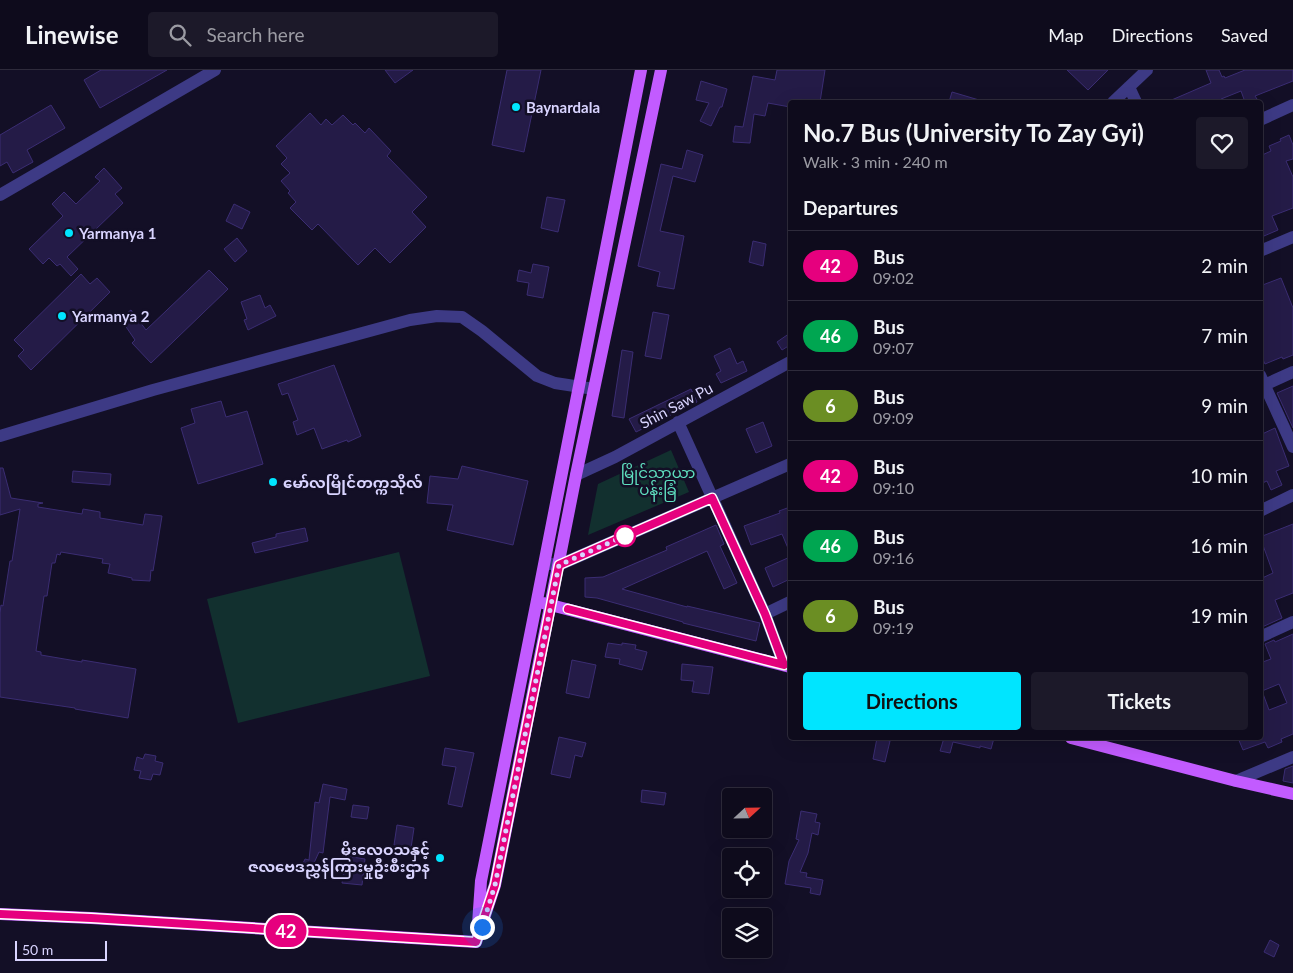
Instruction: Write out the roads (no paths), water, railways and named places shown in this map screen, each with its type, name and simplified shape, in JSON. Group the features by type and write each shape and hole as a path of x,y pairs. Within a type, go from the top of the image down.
{"main road":[{"path":"544,603 545,564 570,424 641,70"},
{"path":"0,914 476,942 481,881 544,603 559,565 576,475 661,70"},
{"path":"544,603 787,666"},
{"path":"1081,740 1293,794"}],"street":[{"path":"0,195 215,70"},
{"path":"1115,100 1147,70"},
{"path":"1129,87 1135,100"},
{"path":"1263,119 1293,106"},
{"path":"1263,250 1293,237"},
{"path":"0,436 153,390 410,320 437,316 462,317 537,376 555,383 594,389"},
{"name":"Shin Saw Pu","path":"576,475 615,457 788,363"},
{"path":"1263,382 1293,372"},
{"path":"1263,384 1293,447"},
{"path":"678,422 787,666"},
{"path":"545,564 559,565 788,465"},
{"path":"1263,510 1293,495"},
{"path":"765,614 788,603"},
{"path":"1263,636 1293,622"},
{"path":"1236,781 1293,757"}],"place":[{"name":"Baynardala","path":"516,107"},
{"name":"Yarmanya 1","path":"69,233"},
{"name":"Yarmanya 2","path":"62,316"},
{"name":"မော်လမြိုင်တက္ကသိုလ်","path":"273,482"},
{"name":"မိုးလေဝသနှင့် ဇလဗေဒညွှန်ကြားမှုဦးစီးဌာန","path":"440,858"}],"park label":[{"name":"မြိုင်သာယာ ပန်းခြံ","path":"658,480"}]}
